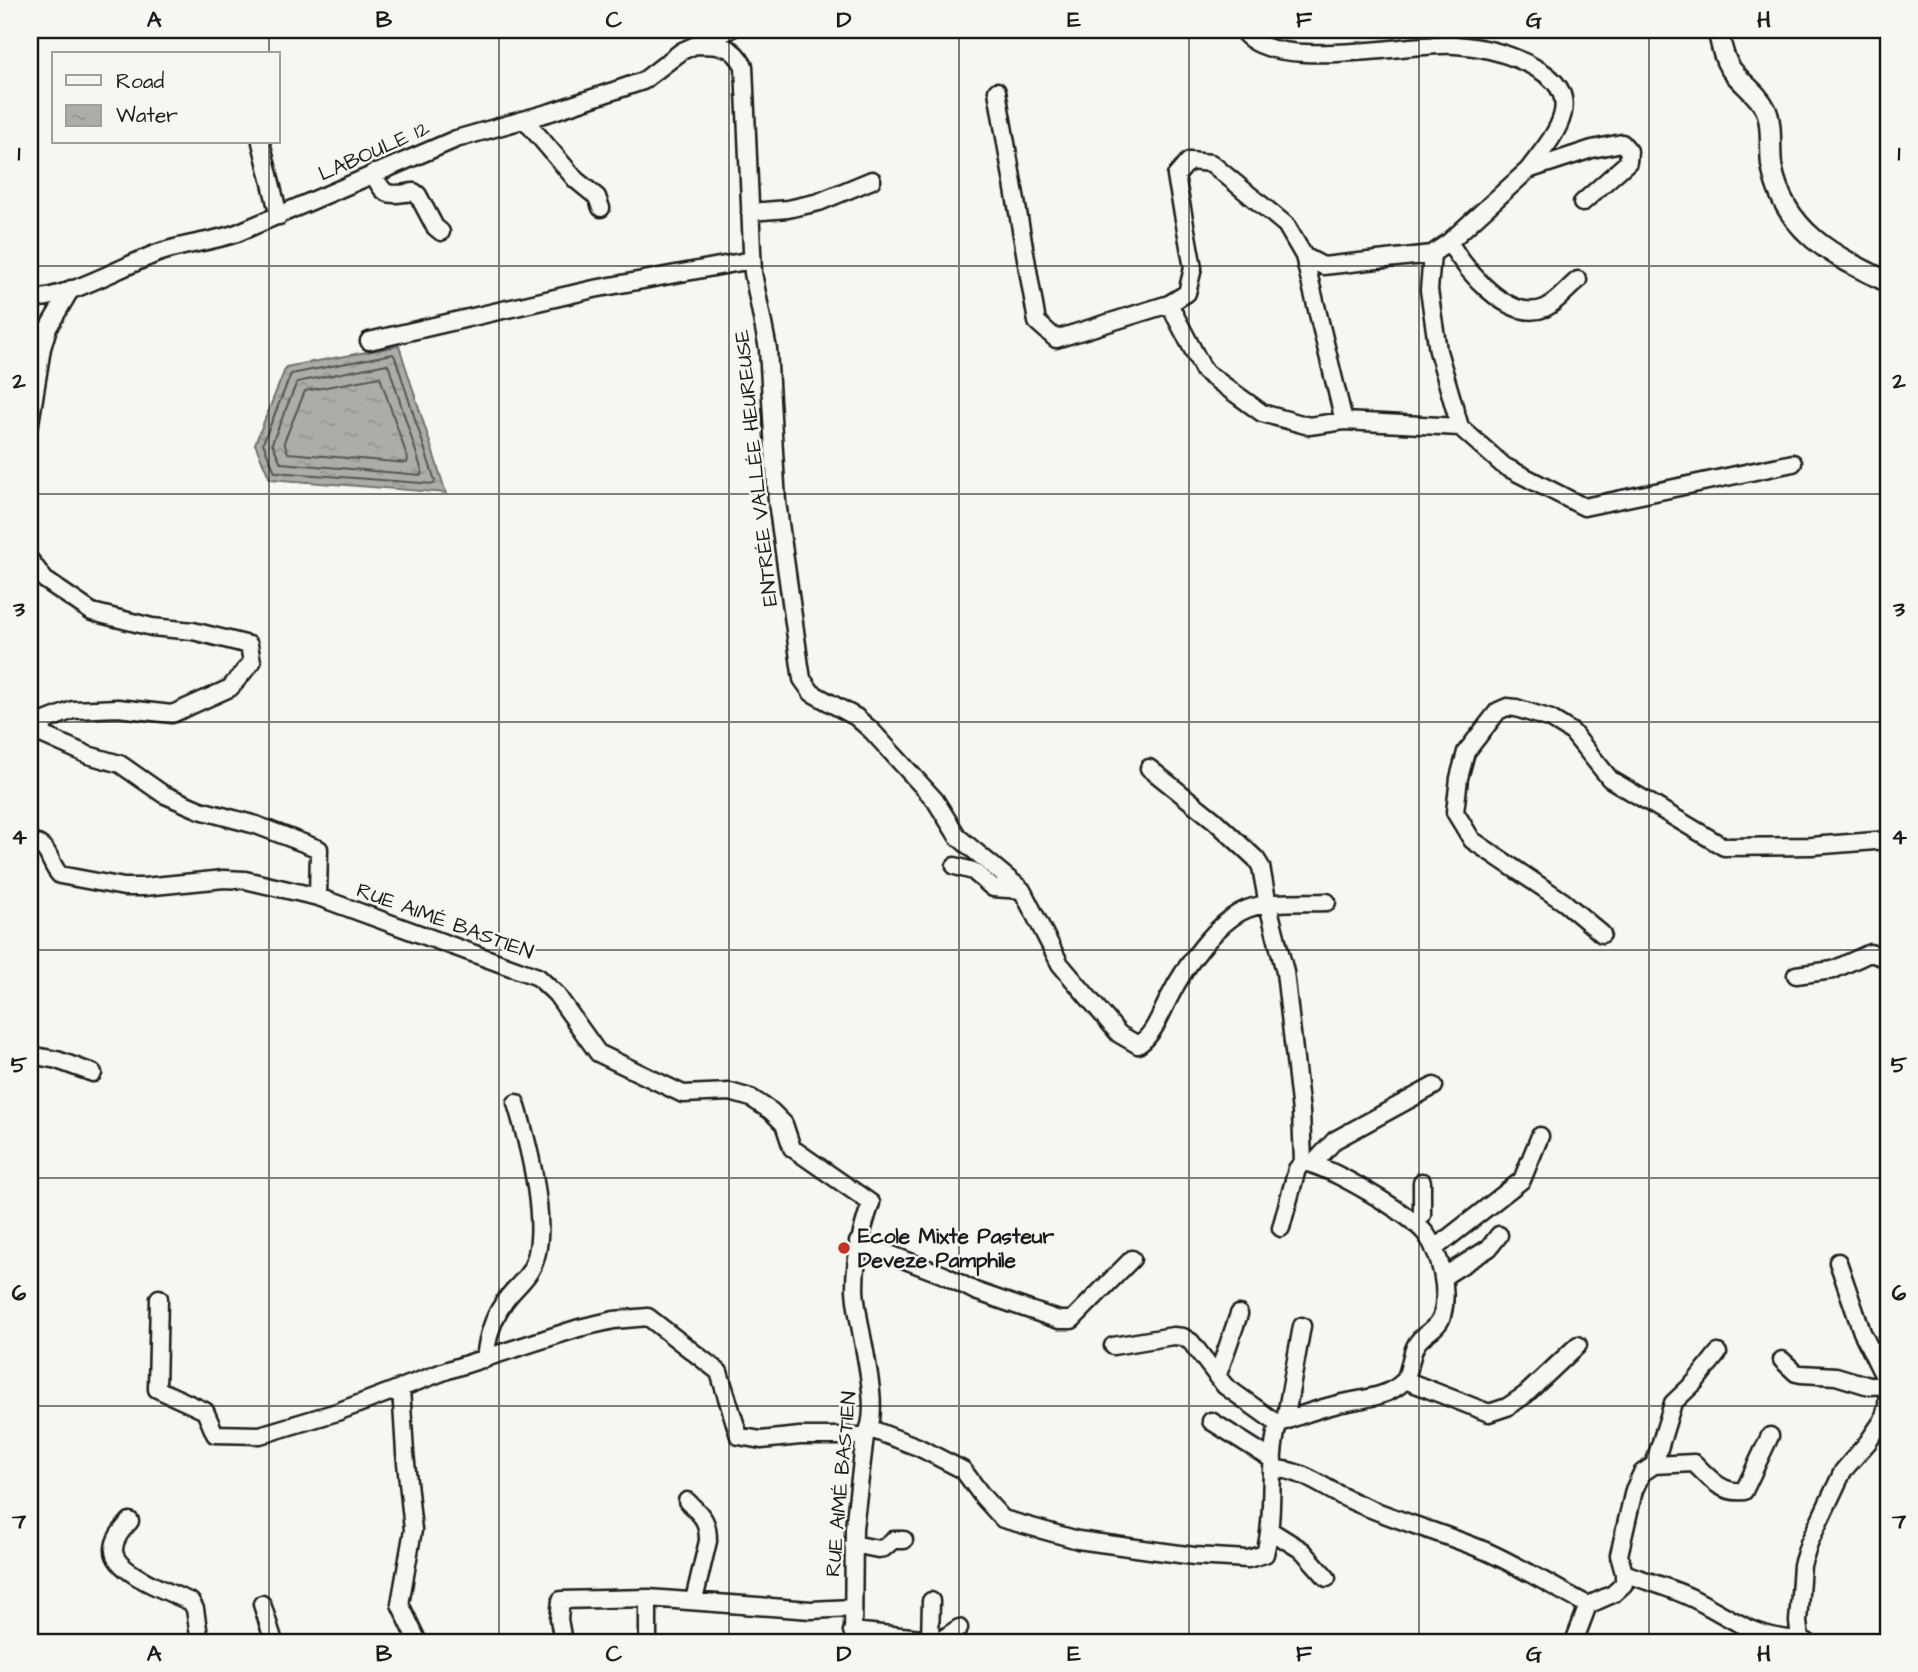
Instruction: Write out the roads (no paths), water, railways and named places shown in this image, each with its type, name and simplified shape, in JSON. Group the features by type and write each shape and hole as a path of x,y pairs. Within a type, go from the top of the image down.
{"main road":[{"path":"1718,30 1723,52 1733,72 1750,88 1767,111 1776,186 1791,216 1807,235 1838,258 1888,282"}],"street":[{"name":"LABOULE 12","path":"33,299 71,289 161,252 215,241 456,139 525,120 643,81 682,51 730,30"},
{"path":"1242,30 1257,44 1287,51 1362,53 1455,45 1497,52 1531,64 1548,75 1559,88 1564,106 1557,130 1528,170 1449,242 1432,254 1323,266 1304,256"},
{"name":"ENTRÉE VALLÉE HEUREUSE","path":"697,45 723,46 736,52 744,66 753,274 768,349 777,502 802,678 812,694 856,717 872,731 935,800 958,837 1022,890 1060,964 1119,1034 1138,1045 1154,1027 1181,973 1209,940 1246,910 1268,905"},
{"path":"997,91 1037,322 1056,338 1169,304 1187,293 1193,268 1176,176 1189,161 1211,163 1286,225 1304,256 1344,421"},
{"path":"525,120 576,180 597,197 601,208"},
{"path":"1528,170 1592,149 1622,143 1629,151 1628,162 1582,203"},
{"path":"261,144 279,216"},
{"path":"373,173 382,192 388,195 414,192 418,195 435,227 441,232"},
{"path":"750,212 788,209 819,202 873,180"},
{"path":"1449,242 1462,264 1492,294 1511,305 1530,310 1546,308 1578,280"},
{"path":"1432,254 1429,290 1438,351 1460,428 1504,466 1584,507 1793,463"},
{"path":"369,341 594,289 752,260"},
{"path":"30,424 42,348 51,319 65,302 71,289"},
{"path":"33,299 51,319"},
{"path":"1169,304 1204,371 1262,414 1308,426 1344,421 1460,428"},
{"path":"30,560 45,580 92,612 152,627 193,631 249,645 252,662 230,688 195,705 172,714 118,708 73,710 45,721 41,734 88,755 120,764 163,794 200,810 256,825 318,849 318,897 246,880 224,879 124,887 60,875 40,844 30,841"},
{"path":"1602,934 1564,902 1472,840 1455,812 1459,778 1466,752 1498,711 1507,707 1551,719 1572,732 1611,779 1724,847 1811,846 1888,840"},
{"path":"1149,768 1214,820 1256,859 1261,867 1285,972 1309,1163"},
{"path":"955,866 973,871 993,888 1022,890"},
{"name":"RUE AIMÉ BASTIEN","path":"318,897 538,977 556,994 597,1054 683,1094 730,1092 751,1098 771,1111 784,1124 792,1148 871,1203 858,1242 855,1292 860,1337 872,1388 853,1544 852,1637"},
{"path":"1268,905 1328,902"},
{"path":"1796,975 1833,970 1870,953 1888,959"},
{"path":"30,1055 57,1060 93,1073"},
{"path":"1281,1228 1297,1169 1309,1163 1335,1140 1434,1086"},
{"path":"485,1359 487,1338 503,1304 530,1272 536,1259 539,1237 534,1175 516,1103"},
{"path":"1434,1249 1522,1180 1540,1136"},
{"path":"1281,1422 1394,1389 1405,1380 1416,1344 1442,1317 1443,1277 1434,1249 1425,1234 1415,1224 1359,1188 1309,1163"},
{"path":"1415,1224 1422,1215 1422,1182"},
{"path":"1443,1277 1489,1248 1499,1234"},
{"path":"858,1242 944,1275 975,1291 1059,1320 1072,1320 1132,1259"},
{"path":"1624,1573 1693,1598 1750,1631 1777,1639 1804,1641 1798,1622 1802,1565 1809,1543 1843,1471 1883,1420 1888,1393 1888,1385 1862,1332 1838,1262"},
{"path":"159,1298 157,1389 205,1411 215,1434 260,1435 337,1412 579,1328 614,1320 648,1317 719,1372 739,1436 761,1440 868,1433 918,1447 963,1470 1003,1518 1078,1540 1194,1556 1248,1559 1265,1554 1271,1531 1273,1444 1281,1422 1302,1326"},
{"path":"1217,1377 1239,1314"},
{"path":"1113,1346 1173,1336 1183,1337 1191,1342 1224,1386 1281,1422"},
{"path":"1405,1380 1489,1413 1507,1407 1525,1395 1578,1345"},
{"path":"1654,1465 1673,1403 1695,1382 1718,1353"},
{"path":"1782,1360 1796,1373 1836,1376 1869,1386 1888,1385"},
{"path":"401,1388 413,1530 400,1604 418,1642"},
{"path":"1211,1421 1273,1464 1322,1483 1354,1502 1489,1553 1588,1605"},
{"path":"1574,1642 1588,1605 1614,1594 1624,1584 1619,1555 1634,1490 1642,1473 1654,1465 1694,1464 1715,1484 1731,1492 1744,1491 1770,1436"},
{"path":"687,1501 706,1520 708,1532 694,1600"},
{"path":"130,1521 118,1534 113,1547 115,1558 134,1575 191,1602 195,1609 200,1642"},
{"path":"1271,1531 1304,1551 1327,1578"},
{"path":"853,1544 878,1549 884,1548 892,1540 904,1540"},
{"path":"648,1642 649,1598"},
{"path":"563,1642 559,1619 561,1600 649,1598 811,1610 852,1608"},
{"path":"930,1639 931,1601"},
{"path":"262,1604 274,1642"},
{"path":"852,1637 941,1640 959,1628"}],"water":[{"path":"399,346 446,493 270,479 255,444 286,367"}],"place":[{"name":"Ecole Mixte Pasteur Deveze Pamphile","path":"844,1248"}]}
